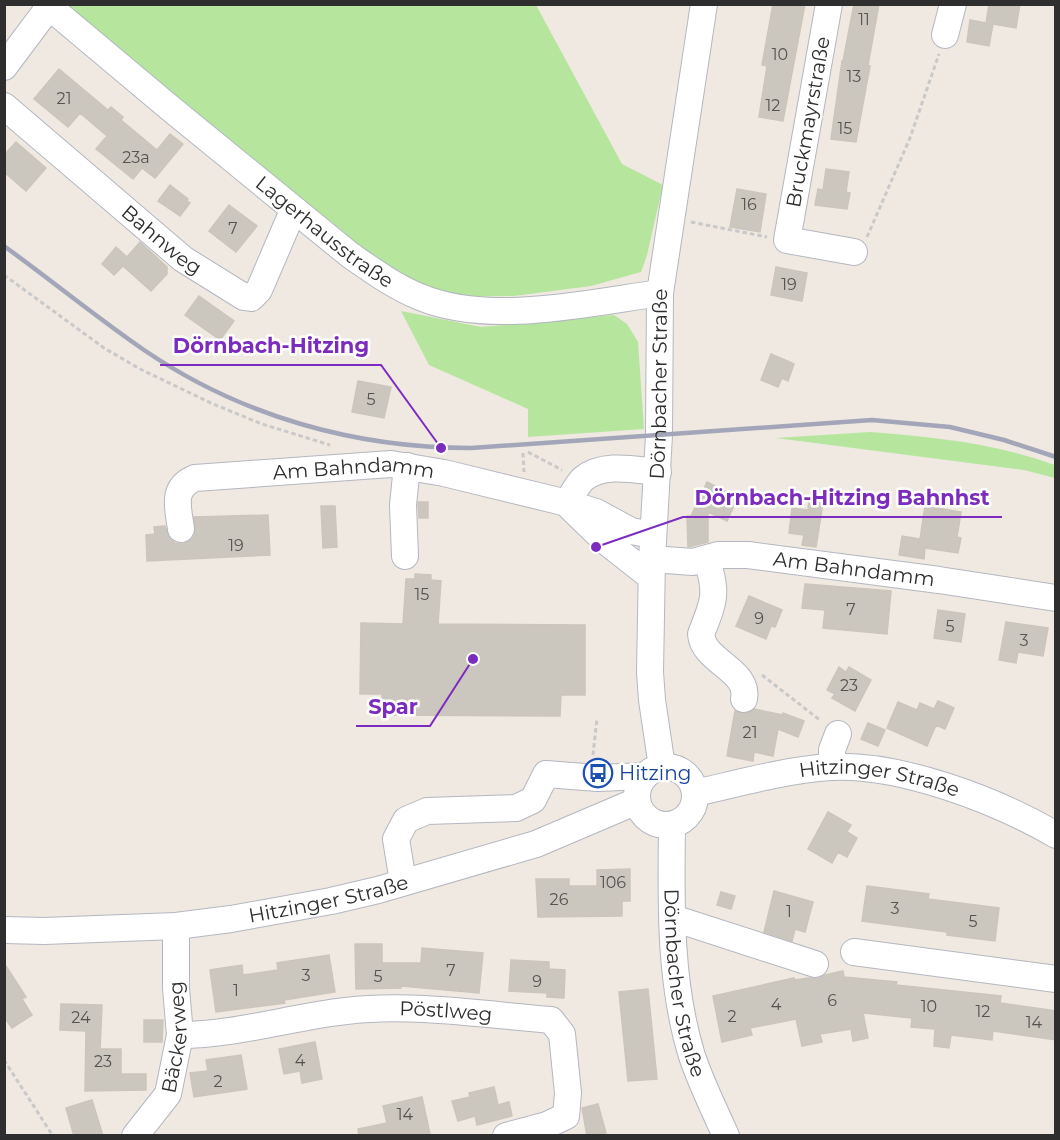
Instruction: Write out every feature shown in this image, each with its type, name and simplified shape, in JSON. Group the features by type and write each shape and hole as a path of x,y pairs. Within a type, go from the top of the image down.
{"street":[{"name":"Dörnbacher Straße","path":"654,772 651,691 652,557 658,472 660,293 704,4"},
{"name":"Bruckmayrstraße","path":"787,240 829,4"},
{"path":"945,35 953,4"},
{"path":"4,67 48,6"},
{"name":"Lagerhausstraße","path":"48,6 296,211 379,275 421,298 456,307 500,312 660,293"},
{"name":"Bahnweg","path":"4,106 183,259 244,297 251,298 259,290 289,220 296,211"},
{"path":"787,240 854,252"},
{"name":"Am Bahndamm","path":"181,529 179,491 184,483 195,478 379,464 407,466 567,503 596,512 631,531 652,557 679,562 707,560 730,554 748,555 939,579 1056,598"},
{"path":"405,556 403,505 407,466"},
{"path":"652,557 585,523 567,503 582,480 594,473 620,468 658,472"},
{"path":"707,560 715,594 701,634 702,639 709,651 743,684 746,691 744,699"},
{"path":"832,767 832,750 838,734"},
{"name":"Hitzinger Straße","path":"695,793 791,772 832,767 872,769 960,791 1056,835"},
{"path":"403,882 396,839 406,820 427,811 516,808 533,800 546,774 591,778 654,772 682,772 691,781 695,793 692,810 687,817 672,825 663,825 654,823 640,810 637,801 638,788 654,772"},
{"name":"Hitzinger Straße","path":"4,930 44,931 176,926 231,919 331,901 536,844 637,801"},
{"name":"Dörnbacher Straße","path":"672,825 673,918 678,988 692,1055 708,1098 726,1136"},
{"path":"673,918 815,964"},
{"name":"Bäckerweg","path":"136,1135 168,1094 180,1035 176,987 176,926"},
{"path":"854,952 1056,979"},
{"name":"Pöstlweg","path":"180,1035 218,1033 348,1010 424,1010 551,1020 562,1034 568,1093 566,1116 547,1125 506,1136"}],"path":[{"path":"854,252 866,239 888,191 910,138 945,35"},
{"path":"670,219 787,240"},
{"path":"4,275 104,348 140,369 213,404 262,424 346,450 354,466"},
{"path":"528,452 582,480"},
{"path":"759,672 838,734"},
{"path":"591,778 597,718"},
{"path":"4,1060 52,1136"}],"green space":[{"path":"66,5 536,5 622,164 663,185 641,272 591,286 514,296 455,297 407,281 359,249 153,82"},
{"path":"401,311 481,327 614,315 627,324 638,342 644,429 528,437 528,409 429,365"},
{"path":"870,432 941,439 1009,451 1055,465 1055,478 1024,470 776,438"}],"building":[{"path":"773,4 805,4 783,121 759,117 767,66 762,65"},
{"path":"854,4 879,4 856,142 831,139 842,61"},
{"path":"989,4 1020,4 1016,28 993,24 989,46 967,42 970,20 986,23"},
{"path":"59,69 108,110 111,107 123,117 121,120 157,150 170,134 183,144 155,178 142,168 133,179 96,149 107,136 80,113 68,127 34,99"},
{"path":"16,142 46,168 26,191 4,172 4,155"},
{"path":"826,169 849,172 846,192 850,193 847,209 815,205 818,189 823,190"},
{"path":"170,185 190,203 180,216 158,201"},
{"path":"737,189 766,194 760,232 730,227"},
{"path":"229,205 257,226 236,252 209,231"},
{"path":"140,242 167,267 167,274 151,291 123,266 114,275 102,264 116,247 127,257"},
{"path":"776,267 807,273 802,301 771,295"},
{"path":"199,296 234,321 220,340 185,315"},
{"path":"771,354 794,364 788,381 782,378 778,387 761,380"},
{"path":"358,381 391,387 384,418 352,412"},
{"path":"707,482 738,497 727,521 708,512 708,542 688,547 687,516 691,516"},
{"path":"809,500 823,503 816,547 802,545 804,535 789,533 792,508 808,510"},
{"path":"418,502 428,502 428,518 419,518"},
{"path":"321,506 335,506 337,547 323,548"},
{"path":"925,506 961,512 957,537 961,538 958,553 925,548 924,559 899,555 902,536 920,539"},
{"path":"268,515 270,555 147,561 146,535 155,534 154,527 165,526 170,539 175,543 183,544 195,535 194,517"},
{"path":"415,574 431,575 431,580 441,581 438,624 585,625 585,695 561,695 560,716 382,715 382,694 360,694 361,623 403,624 406,579 415,579"},
{"path":"805,584 891,591 887,634 823,628 825,610 802,608"},
{"path":"749,596 782,610 775,627 771,626 766,639 736,626"},
{"path":"938,610 965,614 961,642 934,638"},
{"path":"1006,622 1048,628 1043,656 1018,652 1016,663 999,660"},
{"path":"839,667 846,672 849,667 871,680 855,711 832,698 835,694 827,690"},
{"path":"938,701 954,708 945,729 936,725 927,746 887,728 898,702 917,710 920,703 934,709"},
{"path":"754,709 783,715 783,713 804,721 798,737 778,729 773,756 754,752 753,761 727,756 735,711 745,714"},
{"path":"868,723 885,730 878,746 861,739"},
{"path":"828,812 851,825 847,832 857,838 847,857 838,852 832,863 808,849"},
{"path":"630,869 630,901 622,901 622,916 538,917 536,879 569,879 569,886 597,886 597,870"},
{"path":"867,886 929,894 928,899 999,908 995,941 862,921"},
{"path":"774,891 813,902 805,932 795,929 792,941 764,932"},
{"path":"721,892 735,896 731,909 717,905"},
{"path":"355,944 382,944 382,963 421,963 422,948 483,953 479,993 401,986 401,988 356,989"},
{"path":"329,955 335,992 284,1000 285,1003 216,1012 210,970 242,965 243,975 278,970 277,963"},
{"path":"511,960 549,962 549,969 565,970 564,998 547,997 547,993 509,991"},
{"path":"4,963 26,997 22,999 32,1015 12,1028 4,1017"},
{"path":"843,971 844,977 1001,996 1000,1003 1056,1011 1056,1040 993,1031 992,1040 951,1035 949,1048 934,1046 935,1029 911,1027 912,1018 863,1013 868,1038 853,1041 851,1029 820,1034 822,1042 802,1046 796,1019 750,1028 752,1035 722,1042 713,996 794,978 794,980 818,979"},
{"path":"648,989 657,1079 628,1081 619,992"},
{"path":"61,1004 102,1005 100,1049 121,1049 121,1074 146,1074 146,1090 85,1091 86,1031 60,1030"},
{"path":"144,1020 163,1020 162,1042 144,1042"},
{"path":"315,1042 322,1079 302,1083 300,1071 284,1074 279,1049"},
{"path":"241,1055 247,1089 194,1097 190,1073 208,1071 206,1060"},
{"path":"494,1087 498,1105 509,1102 512,1116 477,1125 475,1116 458,1121 452,1101 470,1097 469,1093"},
{"path":"422,1097 430,1134 359,1136 358,1129 387,1123 383,1106"},
{"path":"92,1100 103,1136 74,1136 66,1108"},
{"path":"598,1104 606,1133 587,1136 582,1108"}],"railway":[{"path":"4,246 144,350 181,373 259,410 300,424 342,434 384,442 471,448 872,420 950,427 1004,440 1056,457"}],"place":[{"name":"Dörnbach-Hitzing","path":"441,448"},
{"name":"Dörnbach-Hitzing Bahnhst","path":"596,547"},
{"name":"Spar","path":"473,659"},
{"name":"Hitzing","path":"598,773"}]}
